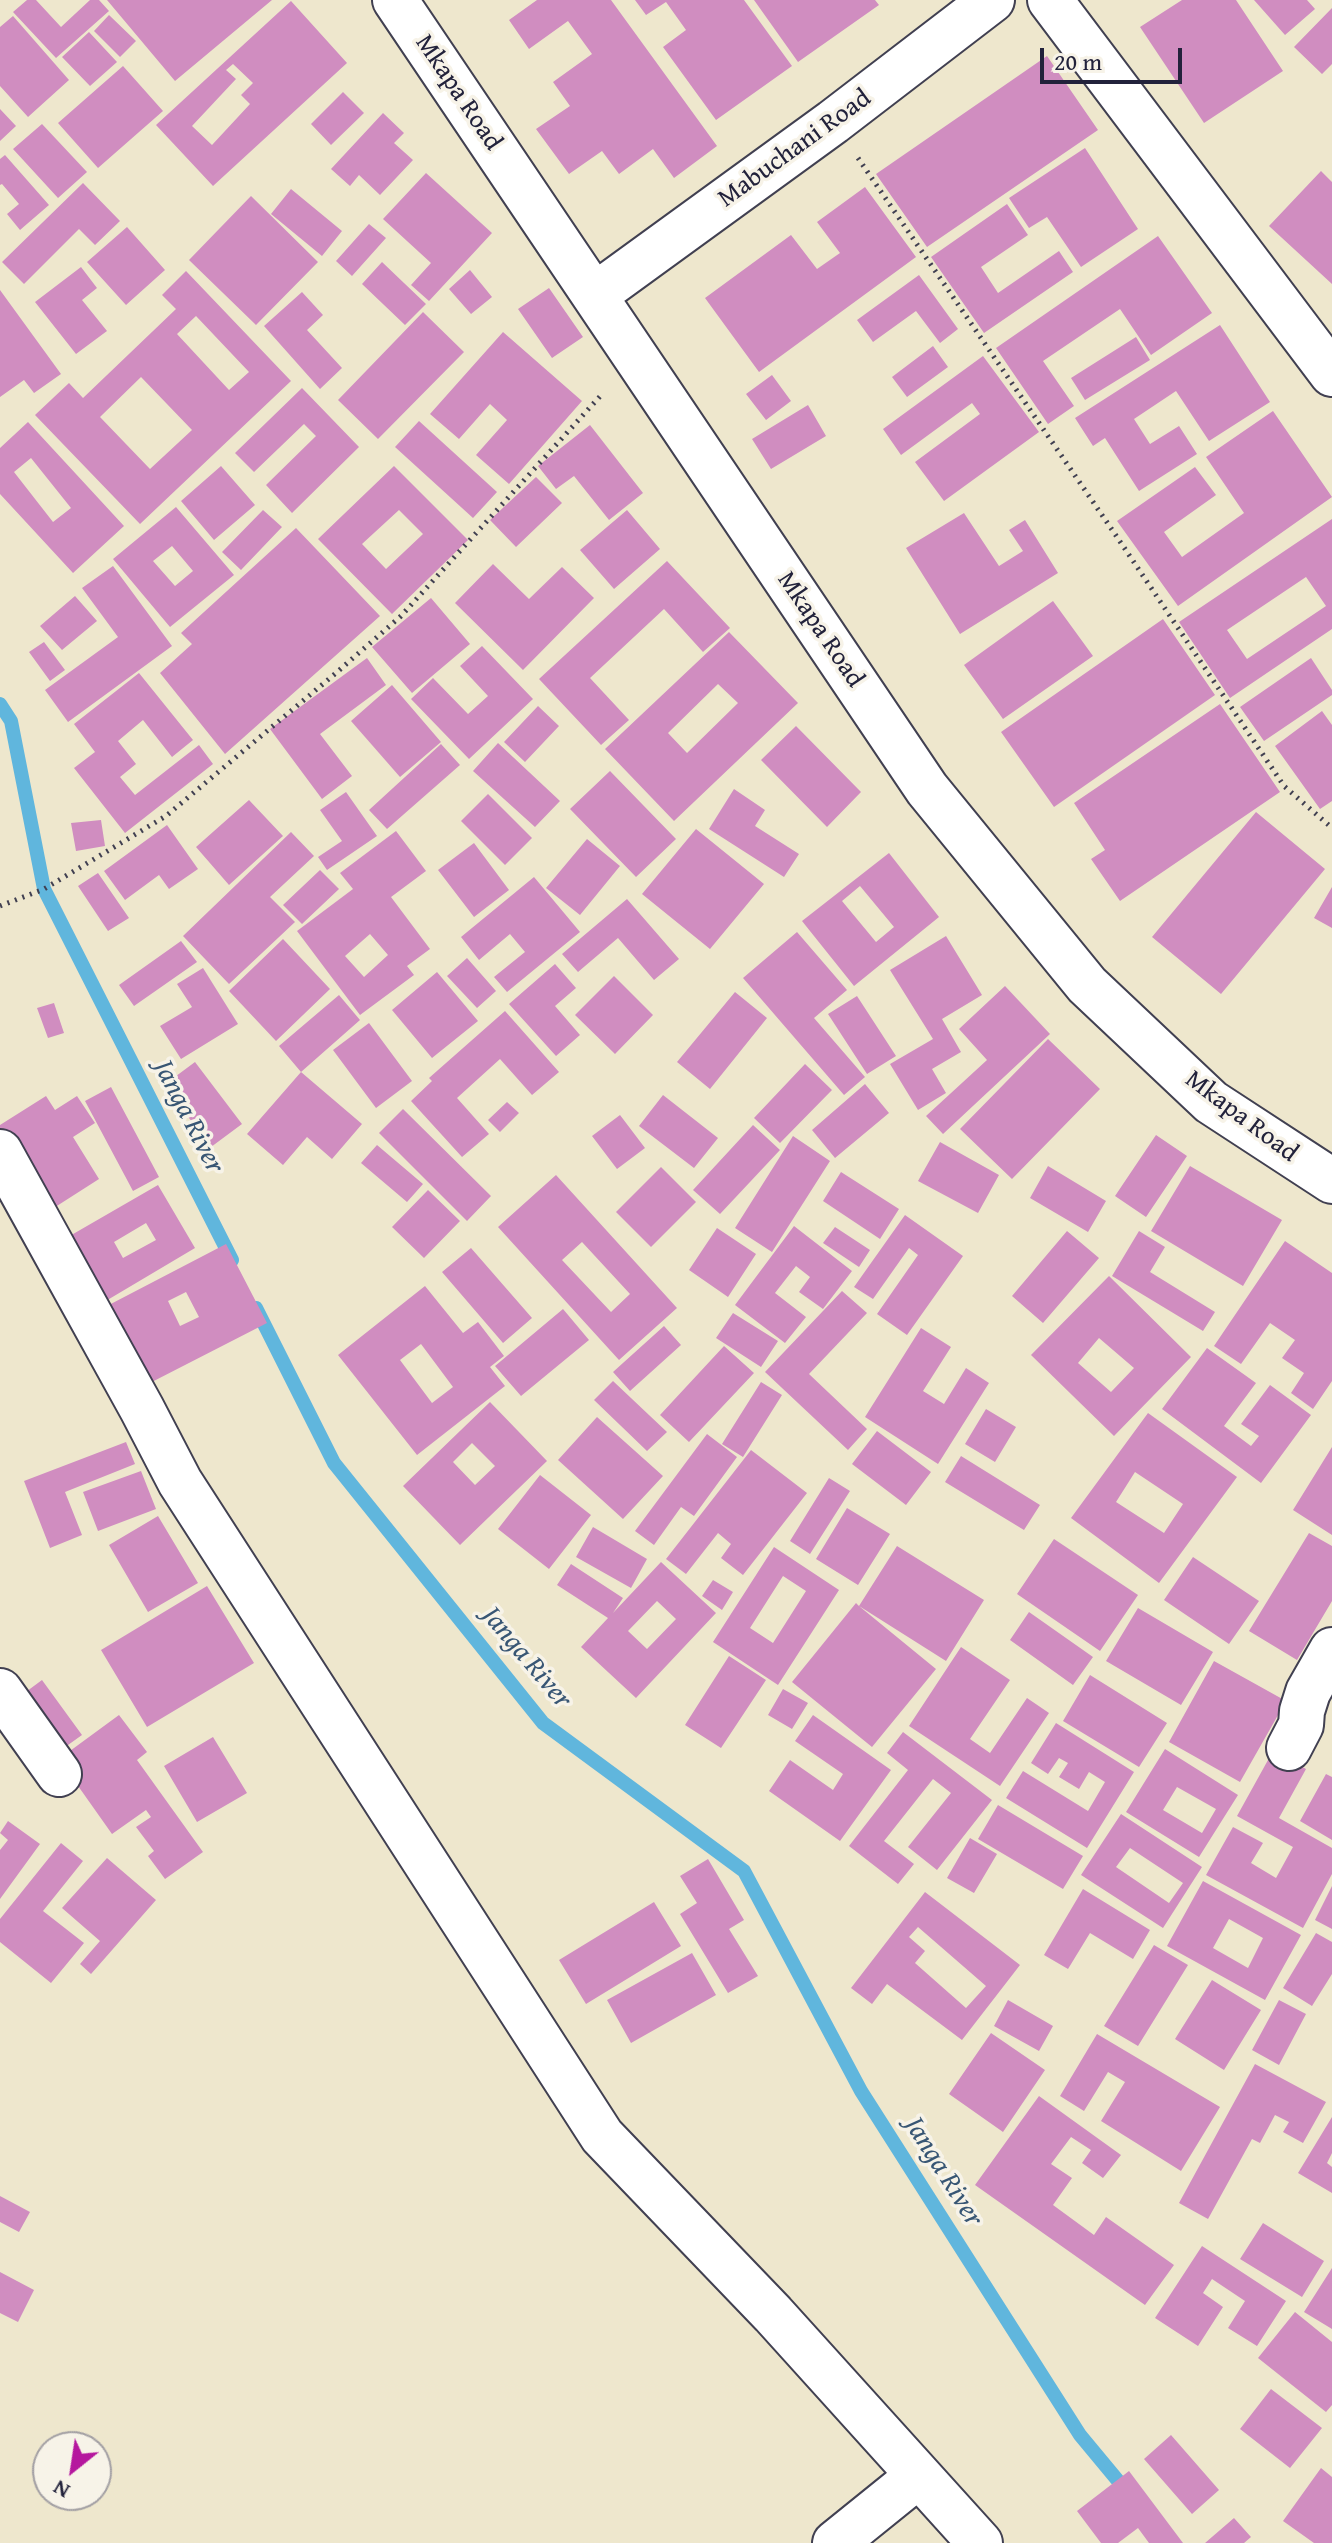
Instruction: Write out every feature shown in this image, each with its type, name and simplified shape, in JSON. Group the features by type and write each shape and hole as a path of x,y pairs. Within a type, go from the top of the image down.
{"street":[{"name":"Mkapa Road","path":"395,0 927,789 1087,985 1211,1102 1332,1181"},
{"name":"Mabuchani Road","path":"595,295 833,122 992,0"},
{"path":"1050,0 1261,284 1329,364"},
{"path":"0,1152 180,1482 602,2136 773,2314 980,2543"},
{"path":"1289,1748 1301,1725 1308,1692 1332,1650"},
{"path":"0,1691 59,1774"},
{"path":"835,2543 918,2476"}],"path":[{"path":"833,122 1284,786 1332,828"},
{"path":"0,906 44,889 166,816 336,673 401,616 636,357"}],"building":[{"path":"27,0 36,0 61,27 90,0 99,0 109,11 56,58 13,12"},
{"path":"107,0 272,0 175,81"},
{"path":"537,0 611,0 717,146 674,178 653,149 619,174 602,151 569,174 536,129 570,106 553,82 592,54 568,21 529,49 509,20"},
{"path":"635,0 744,0 792,66 716,120 663,47 686,30 666,2 646,15"},
{"path":"754,0 875,0 879,5 798,62"},
{"path":"1182,0 1236,0 1283,71 1204,123 1140,27"},
{"path":"1254,0 1307,0 1315,9 1285,35"},
{"path":"291,1 347,63 213,186 156,125","holes":["233,64 253,83 241,95 250,104 212,145 192,126 236,79 226,70"]},
{"path":"1332,8 1332,64 1322,74 1294,47"},
{"path":"109,15 136,41 120,57 94,31"},
{"path":"13,16 69,80 28,117 0,86 0,27"},
{"path":"89,32 117,62 90,86 62,57"},
{"path":"1047,56 1098,130 927,247 876,174"},
{"path":"123,66 163,111 98,168 58,123"},
{"path":"343,92 364,113 331,145 311,124"},
{"path":"0,109 16,126 0,141"},
{"path":"383,113 404,133 394,143 413,160 380,195 359,175 350,186 331,169"},
{"path":"42,124 87,172 58,198 13,149"},
{"path":"1085,148 1138,229 1081,267 1047,217 1029,228 1009,198"},
{"path":"5,155 49,205 20,230 7,214 19,204 0,185 0,159"},
{"path":"1321,171 1332,182 1332,284 1269,226"},
{"path":"426,173 492,233 429,301 411,285 431,263 383,219"},
{"path":"83,183 120,221 95,245 79,229 24,284 2,262"},
{"path":"865,187 916,257 759,372 705,298 791,235 817,269 840,253 817,222"},
{"path":"291,189 342,231 322,256 271,214"},
{"path":"251,196 318,262 256,325 189,260"},
{"path":"1007,204 1028,235 981,267 998,293 1059,251 1073,272 984,333 931,257"},
{"path":"369,224 386,238 352,276 336,261"},
{"path":"127,227 165,270 126,305 87,262"},
{"path":"1158,236 1212,313 1151,355 1120,309 1043,361 1074,406 1048,424 996,348"},
{"path":"382,262 426,304 405,325 362,284"},
{"path":"81,267 97,288 82,300 107,331 76,354 35,302"},
{"path":"470,270 492,297 471,314 449,289"},
{"path":"186,271 291,381 140,524 35,415 69,383 83,398 176,309 162,295","holes":["196,316 249,372 229,390 177,334","141,377 192,430 150,469 100,417"]},
{"path":"919,275 958,329 940,343 916,311 873,342 857,320"},
{"path":"549,288 583,337 552,358 518,309"},
{"path":"0,290 61,374 34,393 24,380 0,397"},
{"path":"302,292 323,315 307,330 342,368 320,389 264,326"},
{"path":"423,312 464,352 378,439 338,400"},
{"path":"1220,325 1270,402 1209,441 1176,391 1134,419 1150,444 1179,426 1197,454 1139,491 1105,438 1093,446 1075,418"},
{"path":"503,332 582,401 509,484 476,455 507,420 490,404 459,439 430,414"},
{"path":"1136,337 1150,360 1085,400 1071,378"},
{"path":"933,346 948,367 907,397 892,377"},
{"path":"983,356 1039,432 944,501 915,462 980,414 972,403 901,455 883,429"},
{"path":"772,375 791,401 766,420 746,394"},
{"path":"302,388 359,447 292,513 266,485 316,436 304,424 254,472 235,453"},
{"path":"808,405 826,436 771,469 752,439"},
{"path":"1273,411 1332,497 1178,606 1117,521 1195,467 1216,495 1164,532 1182,557 1244,513 1206,457"},
{"path":"419,421 497,492 473,518 395,447"},
{"path":"28,422 124,526 73,573 0,494 0,448","holes":["31,458 71,508 53,522 14,472"]},
{"path":"590,425 643,493 609,520 574,476 556,489 538,466"},
{"path":"221,466 255,505 214,540 181,501"},
{"path":"394,466 468,540 392,614 318,539","holes":["399,510 423,534 386,569 362,544"]},
{"path":"536,477 562,503 516,547 490,520"},
{"path":"176,507 234,575 170,627 113,559","holes":["172,546 193,571 175,586 153,561"]},
{"path":"263,510 282,527 241,570 222,552"},
{"path":"627,510 660,549 614,589 580,550"},
{"path":"964,513 999,566 1023,551 1009,530 1025,520 1058,573 960,634 906,548"},
{"path":"1332,519 1332,629 1230,698 1179,622","holes":["1306,577 1326,606 1247,659 1227,630"]},
{"path":"296,528 380,616 225,754 160,673 192,644 181,633"},
{"path":"667,561 730,628 703,652 664,609 590,678 629,720 601,745 539,679"},
{"path":"493,564 529,599 562,567 594,598 523,670 455,603"},
{"path":"113,566 172,646 68,722 45,690 118,637 82,588"},
{"path":"75,596 97,621 62,650 40,626"},
{"path":"431,598 470,644 412,693 372,647"},
{"path":"1053,601 1093,656 1003,719 964,665"},
{"path":"1163,619 1215,695 1054,807 1001,732"},
{"path":"729,632 798,703 674,821 605,749","holes":["718,684 738,703 687,753 668,733"]},
{"path":"44,642 65,670 50,681 29,652"},
{"path":"482,646 533,699 469,759 411,699 433,678 468,714 488,696 460,666"},
{"path":"367,658 386,685 320,734 352,776 322,799 270,729"},
{"path":"1311,658 1332,690 1332,695 1264,741 1240,707"},
{"path":"139,673 193,740 172,757 143,720 118,741 136,764 120,777 135,795 199,745 213,764 125,833 74,768 95,752 74,724"},
{"path":"392,685 441,742 400,777 351,721"},
{"path":"1220,704 1280,792 1120,901 1091,859 1105,850 1074,803"},
{"path":"538,706 559,726 525,762 504,742"},
{"path":"1322,711 1332,725 1332,801 1320,809 1275,746"},
{"path":"796,726 861,792 827,827 761,760"},
{"path":"498,743 560,801 535,827 473,771"},
{"path":"441,744 460,765 387,829 369,810"},
{"path":"610,771 676,839 636,877 570,809"},
{"path":"734,789 765,810 755,826 799,854 784,877 709,829"},
{"path":"346,792 377,836 327,870 318,857 342,841 320,810"},
{"path":"488,794 532,838 505,865 461,821"},
{"path":"249,800 283,836 229,885 196,847"},
{"path":"1256,812 1325,869 1221,994 1152,937"},
{"path":"101,820 105,846 76,851 71,823"},
{"path":"167,825 198,869 169,889 159,875 125,900 104,871"},
{"path":"696,829 764,884 710,949 642,894"},
{"path":"396,831 426,871 391,897 430,949 407,966 414,975 360,1015 297,931 353,889 340,873","holes":["370,934 388,955 364,977 345,956"]},
{"path":"291,832 314,856 270,897 295,922 229,984 183,936"},
{"path":"587,839 620,866 580,915 546,888"},
{"path":"474,843 509,890 474,917 438,870"},
{"path":"889,853 939,917 854,986 802,921","holes":["860,886 894,927 876,942 842,901"]},
{"path":"320,870 339,889 302,924 283,905"},
{"path":"98,873 129,918 108,931 78,886"},
{"path":"534,877 580,932 507,992 494,977 525,952 510,934 479,960 461,937"},
{"path":"1332,887 1332,928 1314,918"},
{"path":"627,899 679,959 654,980 618,938 578,972 562,954"},
{"path":"797,932 847,990 814,1018 865,1077 844,1095 743,978"},
{"path":"946,936 982,995 942,1019 961,1052 932,1069 946,1093 918,1110 890,1064 933,1039 890,970"},
{"path":"283,939 330,989 276,1041 229,991"},
{"path":"181,941 197,962 134,1006 119,985"},
{"path":"467,958 496,991 477,1008 447,976"},
{"path":"555,964 576,988 555,1006 580,1035 556,1056 509,1004"},
{"path":"203,968 238,1024 181,1059 160,1026 192,1007 177,984"},
{"path":"437,972 478,1021 432,1058 392,1010"},
{"path":"614,976 653,1015 615,1054 575,1015"},
{"path":"1005,986 1050,1034 943,1134 926,1116 987,1060 959,1029"},
{"path":"735,992 767,1018 710,1089 677,1062"},
{"path":"339,995 360,1020 301,1072 279,1046"},
{"path":"857,996 896,1056 867,1074 828,1014"},
{"path":"54,1003 64,1033 48,1038 37,1008"},
{"path":"505,1011 559,1072 532,1095 500,1059 457,1098 489,1134 462,1157 411,1101 432,1081 429,1078"},
{"path":"369,1023 412,1081 376,1108 333,1050"},
{"path":"1048,1039 1100,1089 1012,1179 960,1129"},
{"path":"195,1062 242,1124 211,1147 164,1085"},
{"path":"805,1064 832,1090 780,1143 754,1118"},
{"path":"301,1072 362,1124 332,1159 307,1137 283,1165 247,1134"},
{"path":"865,1084 889,1113 835,1158 812,1130"},
{"path":"111,1087 159,1177 133,1191 85,1101"},
{"path":"663,1095 718,1138 694,1168 639,1126"},
{"path":"46,1096 55,1110 77,1096 95,1123 73,1137 99,1179 49,1211 0,1136 0,1125"},
{"path":"507,1102 519,1113 500,1132 488,1120"},
{"path":"403,1109 491,1196 467,1221 379,1133"},
{"path":"620,1115 645,1148 617,1169 592,1136"},
{"path":"753,1125 780,1150 720,1214 693,1190"},
{"path":"1156,1135 1187,1156 1146,1217 1115,1196"},
{"path":"793,1136 830,1161 772,1252 735,1228"},
{"path":"940,1142 999,1175 978,1213 918,1181"},
{"path":"377,1145 423,1184 407,1202 361,1163"},
{"path":"1048,1166 1106,1201 1088,1232 1030,1198"},
{"path":"1190,1166 1282,1220 1243,1286 1151,1231"},
{"path":"661,1167 696,1202 651,1247 616,1212"},
{"path":"841,1172 899,1209 880,1239 823,1201"},
{"path":"556,1175 677,1308 619,1360 498,1227","holes":["582,1242 630,1294 611,1312 562,1260"]},
{"path":"158,1185 195,1248 99,1305 61,1241","holes":["146,1223 156,1240 123,1258 114,1242"]},
{"path":"428,1190 460,1221 424,1258 392,1227"},
{"path":"905,1215 963,1256 907,1335 877,1314 918,1255 909,1248 873,1299 854,1287"},
{"path":"794,1226 852,1271 823,1309 799,1292 810,1277 796,1266 775,1293 806,1317 785,1343 735,1305"},
{"path":"835,1227 870,1250 859,1267 823,1243"},
{"path":"717,1228 756,1254 728,1297 689,1270"},
{"path":"1067,1231 1099,1258 1043,1323 1012,1296"},
{"path":"1139,1231 1165,1247 1150,1272 1215,1312 1203,1331 1112,1276"},
{"path":"1285,1241 1332,1273 1332,1381 1313,1409 1291,1393 1304,1373 1282,1358 1295,1340 1270,1323 1241,1364 1214,1346"},
{"path":"226,1244 267,1323 146,1385 105,1307","holes":["186,1292 199,1317 180,1326 168,1301"]},
{"path":"471,1248 532,1318 503,1343 442,1272"},
{"path":"1109,1276 1191,1357 1114,1436 1031,1355","holes":["1099,1338 1134,1368 1111,1392 1078,1363"]},
{"path":"425,1286 463,1333 478,1322 504,1356 490,1367 505,1386 417,1455 338,1355","holes":["421,1344 453,1387 432,1403 400,1360"]},
{"path":"842,1291 867,1313 809,1374 867,1429 848,1450 765,1372"},
{"path":"563,1309 589,1340 521,1396 495,1366"},
{"path":"733,1313 778,1341 761,1367 716,1338"},
{"path":"664,1326 681,1345 630,1391 613,1372"},
{"path":"921,1328 951,1347 923,1391 944,1404 966,1368 989,1383 938,1464 865,1417"},
{"path":"724,1346 754,1373 689,1442 660,1415"},
{"path":"1207,1348 1256,1383 1224,1426 1251,1446 1259,1436 1241,1424 1270,1385 1311,1415 1261,1483 1162,1409"},
{"path":"613,1381 667,1432 647,1451 594,1400"},
{"path":"761,1382 782,1395 743,1457 722,1444"},
{"path":"490,1402 547,1461 460,1545 403,1486","holes":["472,1443 495,1466 475,1485 453,1462"]},
{"path":"986,1409 1016,1427 995,1462 965,1444"},
{"path":"1148,1413 1237,1477 1159,1583 1071,1518","holes":["1135,1472 1183,1504 1164,1533 1116,1502"]},
{"path":"597,1417 663,1476 623,1519 558,1460"},
{"path":"877,1431 931,1472 906,1505 852,1464"},
{"path":"707,1434 737,1457 694,1516 681,1507 654,1545 635,1531"},
{"path":"126,1442 135,1464 65,1492 82,1535 50,1548 24,1481"},
{"path":"1332,1447 1332,1535 1293,1510"},
{"path":"751,1450 807,1493 743,1575 721,1558 731,1544 718,1533 686,1574 666,1559"},
{"path":"961,1456 1040,1505 1024,1530 945,1482"},
{"path":"141,1471 156,1509 98,1531 83,1492"},
{"path":"540,1475 591,1515 549,1569 498,1529"},
{"path":"829,1478 850,1491 810,1554 790,1541"},
{"path":"847,1508 890,1534 858,1585 816,1559"},
{"path":"158,1516 198,1583 148,1612 109,1545"},
{"path":"593,1527 647,1559 631,1588 576,1557"},
{"path":"1309,1533 1332,1546 1332,1601 1297,1660 1249,1631"},
{"path":"1054,1539 1138,1595 1100,1651 1017,1594"},
{"path":"897,1546 984,1600 946,1661 859,1606"},
{"path":"774,1547 839,1590 778,1685 713,1642","holes":["783,1576 806,1591 773,1643 750,1628"]},
{"path":"1193,1557 1259,1601 1229,1644 1164,1600"},
{"path":"661,1562 716,1613 636,1698 581,1647 608,1618 557,1585 571,1564 623,1598 613,1613","holes":["657,1601 676,1619 647,1649 628,1631"]},
{"path":"713,1580 733,1592 722,1610 702,1596"},
{"path":"207,1586 254,1663 147,1727 101,1650"},
{"path":"856,1603 936,1669 872,1747 792,1682"},
{"path":"1138,1608 1213,1652 1181,1705 1106,1661"},
{"path":"1029,1612 1093,1657 1073,1685 1010,1640"},
{"path":"961,1647 1010,1680 970,1739 990,1753 1027,1698 1049,1713 1000,1786 909,1726"},
{"path":"729,1656 766,1680 721,1748 685,1725"},
{"path":"1214,1661 1286,1701 1240,1782 1169,1742"},
{"path":"1090,1675 1167,1723 1139,1767 1063,1721"},
{"path":"42,1680 82,1735 54,1755 15,1700"},
{"path":"783,1689 808,1703 792,1729 768,1715"},
{"path":"119,1715 147,1752 137,1760 203,1852 165,1879 148,1856 154,1851 136,1827 151,1817 146,1810 112,1834 59,1759"},
{"path":"813,1715 891,1770 840,1841 769,1791 790,1760 833,1790 843,1774 795,1741"},
{"path":"1056,1723 1134,1772 1087,1848 1006,1798 1023,1771 1088,1811 1105,1782 1089,1772 1079,1789 1059,1777 1068,1763 1059,1758 1048,1774 1031,1763"},
{"path":"903,1732 992,1800 937,1870 908,1847 951,1793 933,1779 884,1841 914,1864 898,1884 849,1846 908,1770 887,1753"},
{"path":"213,1737 247,1793 197,1822 164,1766"},
{"path":"1165,1749 1238,1795 1199,1857 1126,1812","holes":["1177,1787 1216,1809 1202,1833 1163,1810"]},
{"path":"1273,1751 1306,1769 1279,1818 1332,1848 1332,1874 1303,1928 1206,1875 1233,1827 1263,1843 1251,1863 1276,1878 1293,1847 1237,1816"},
{"path":"1326,1774 1332,1777 1332,1840 1300,1821"},
{"path":"998,1805 1083,1856 1063,1889 978,1839"},
{"path":"1121,1814 1202,1867 1163,1928 1081,1875","holes":["1130,1848 1183,1883 1169,1903 1116,1867"]},
{"path":"8,1821 40,1844 0,1899 0,1850 8,1840 0,1833"},
{"path":"970,1838 997,1854 974,1893 947,1878"},
{"path":"61,1843 83,1861 43,1911 84,1943 51,1983 0,1942 0,1919"},
{"path":"107,1858 156,1900 91,1974 80,1964 100,1941 62,1908"},
{"path":"708,1859 744,1920 729,1929 758,1976 728,1993 680,1914 697,1903 680,1876"},
{"path":"1203,1881 1301,1935 1265,2000 1167,1946","holes":["1229,1919 1263,1938 1248,1968 1213,1948"]},
{"path":"1332,1886 1332,1929 1315,1920"},
{"path":"1083,1889 1150,1930 1133,1959 1090,1933 1068,1969 1044,1955"},
{"path":"925,1892 1020,1965 962,2040 887,1984 872,2004 851,1988","holes":["918,1927 986,1986 966,2008 915,1963 925,1951 909,1937"]},
{"path":"654,1902 681,1946 586,2004 559,1960"},
{"path":"1316,1933 1332,1942 1332,1974 1312,2006 1283,1988"},
{"path":"1154,1945 1188,1965 1138,2046 1104,2026"},
{"path":"692,1953 716,1995 631,2043 607,2000"},
{"path":"1212,1980 1261,2010 1224,2070 1175,2039"},
{"path":"1008,2000 1053,2026 1039,2051 994,2026"},
{"path":"1279,2000 1306,2014 1279,2065 1252,2050"},
{"path":"991,2033 1045,2070 1003,2132 949,2094"},
{"path":"1097,2034 1220,2107 1181,2171 1101,2121 1125,2082 1108,2072 1084,2111 1060,2096"},
{"path":"1255,2064 1326,2102 1303,2143 1283,2132 1289,2122 1275,2115 1260,2143 1252,2139 1208,2219 1179,2203"},
{"path":"1039,2096 1121,2155 1103,2178 1082,2163 1091,2150 1071,2137 1051,2164 1072,2178 1053,2205 1094,2235 1106,2217 1174,2265 1145,2305 975,2185"},
{"path":"1332,2117 1332,2153 1327,2163 1332,2167 1332,2193 1298,2173"},
{"path":"0,2196 30,2212 19,2232 0,2222"},
{"path":"1263,2223 1324,2261 1302,2297 1240,2259"},
{"path":"1202,2246 1286,2301 1257,2346 1228,2328 1245,2301 1212,2279 1203,2293 1223,2307 1198,2346 1155,2318"},
{"path":"1332,2268 1332,2329 1304,2312"},
{"path":"0,2272 34,2290 18,2322 0,2313"},
{"path":"1295,2312 1332,2342 1332,2405 1326,2412 1258,2358"},
{"path":"1271,2389 1322,2428 1290,2468 1240,2429"},
{"path":"1171,2435 1219,2490 1192,2514 1144,2459"},
{"path":"1321,2468 1332,2477 1332,2543 1314,2543 1283,2521"},
{"path":"1129,2471 1183,2543 1149,2543 1138,2528 1118,2543 1101,2543 1077,2511"},
{"path":"1234,2518 1251,2537 1244,2543 1205,2543"}],"waterway":[{"name":"Janga River","path":"0,704 11,721 44,889 232,1260"},
{"name":"Janga River","path":"256,1308 334,1463 543,1723 744,1871 861,2091 1080,2435 1129,2494"}]}
